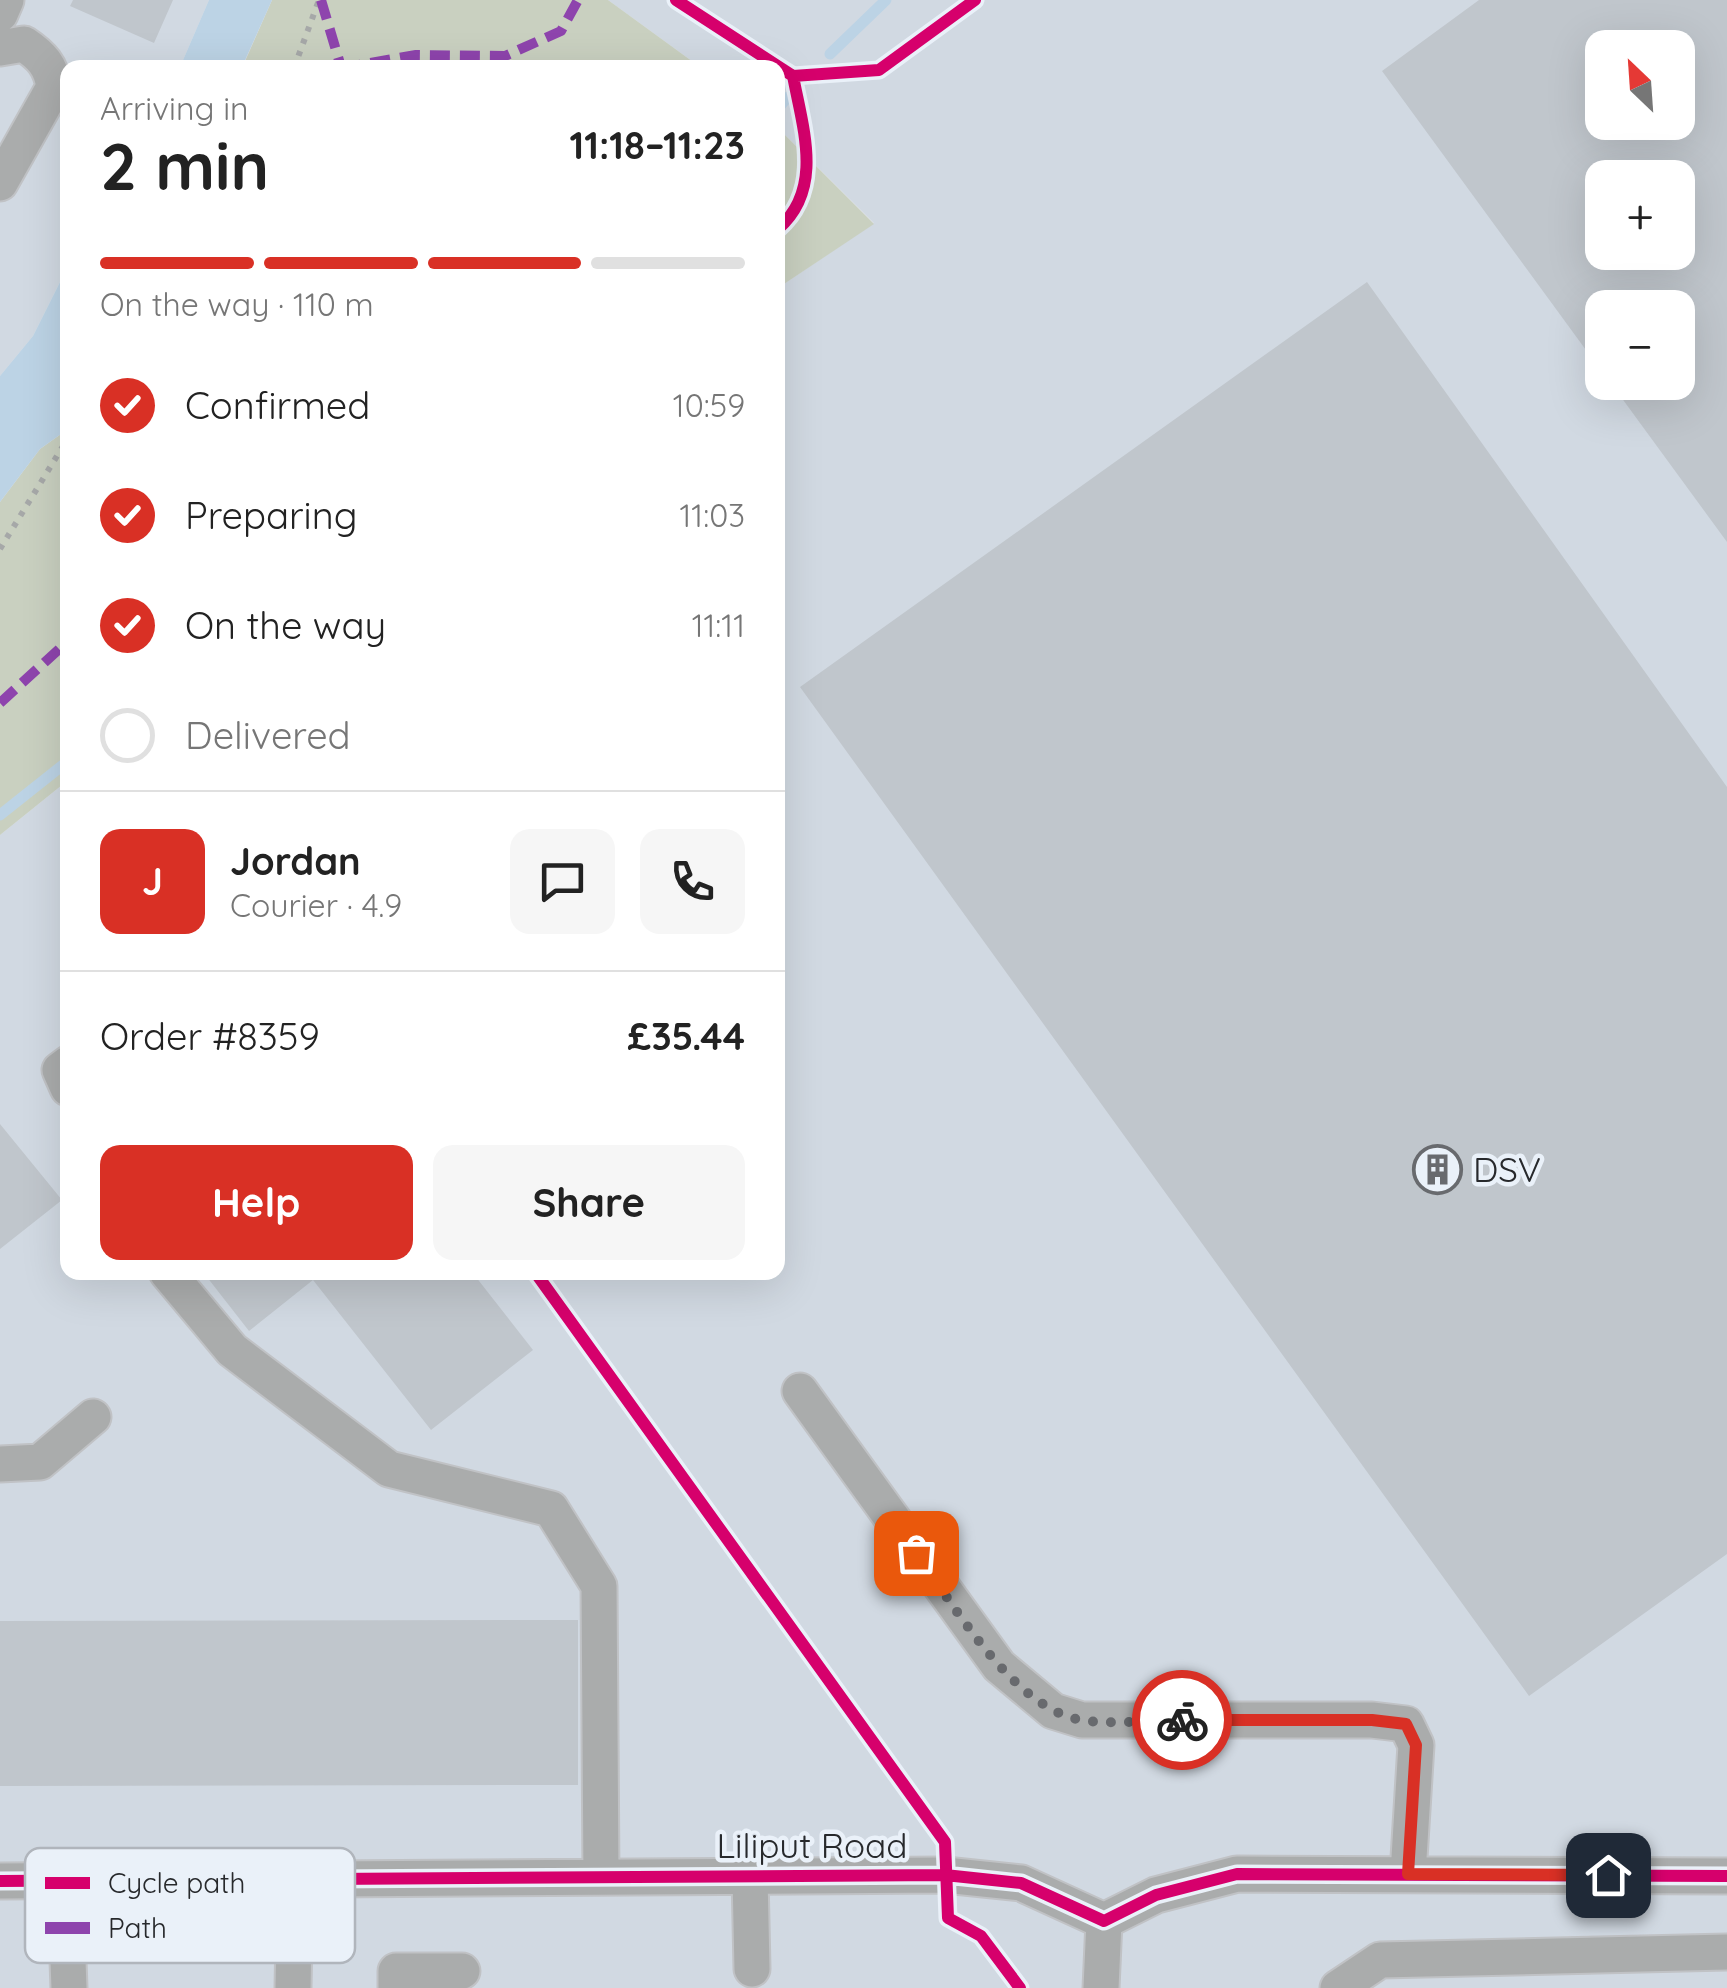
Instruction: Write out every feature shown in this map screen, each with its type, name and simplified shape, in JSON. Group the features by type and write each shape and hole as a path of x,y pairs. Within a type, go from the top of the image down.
{"street":[{"path":"0,14 6,0"},
{"path":"0,48 24,44 41,56 52,71 54,88 0,184"},
{"path":"174,1280 232,1350 389,1469 552,1508 598,1586 601,1877"},
{"path":"800,1391 999,1666 1053,1711 1082,1720 1372,1720 1406,1724 1416,1745 1408,1874"},
{"path":"0,1464 40,1462 93,1417"},
{"path":"1101,1988 1104,1922 1156,1895 1237,1874 1727,1876"},
{"name":"Liliput Road","path":"355,1879 945,1875 1020,1883 1104,1922"},
{"path":"750,1876 752,1969"},
{"name":"Liliput Road","path":"0,1881 25,1881"},
{"path":"1338,1988 1380,1960 1727,1952"},
{"path":"67,1963 68,1988"},
{"path":"293,1963 293,1988"},
{"path":"396,1988 396,1971 462,1971"}],"path":[{"path":"297,60 319,0"},
{"path":"0,549 60,451"}],"shaded area":[{"path":"0,0 209,0 183,60 60,60 60,282 33,336 0,376"},
{"path":"608,0 1727,0 1727,1988 0,1988 0,835 60,787 60,1280 785,1280 785,283 874,223 785,135 785,60 690,60"}],"green space":[{"path":"272,0 608,0 690,60 246,60"},
{"path":"785,135 874,224 785,283"},
{"path":"60,435 60,787 0,835 0,502 40,449"}],"water":[{"path":"209,0 272,0 245,60 183,60"},
{"path":"60,282 60,435 40,449 0,502 0,376 33,336"}],"building":[{"path":"73,0 173,0 154,43 70,6"},
{"path":"1479,0 1727,0 1727,542 1623,400 1695,400 1695,290 1585,290 1585,349 1382,71"},
{"name":"DSV","path":"1367,282 1727,787 1727,1554 1529,1696 800,687"},
{"path":"0,1124 60,1202 0,1249"},
{"path":"209,1280 313,1280 249,1331"},
{"path":"313,1280 478,1280 533,1350 431,1430"},
{"path":"578,1620 578,1785 0,1786 0,1621"}],"waterway":[{"path":"830,54 886,0"},
{"path":"785,100 788,97"},
{"path":"0,815 60,767"}],"marked path":[{"path":"321,0 339,60"},
{"path":"387,60 416,55 505,56 561,31 578,0"},
{"path":"0,703 60,648"}],"cycle path":[{"path":"676,0 768,60"},
{"path":"793,76 879,70 975,0"},
{"path":"785,71 793,76 806,157 801,196 785,221"},
{"path":"541,1280 945,1842 948,1918 981,1936 1020,1988"},
{"path":"355,1879 945,1875 1021,1883 1104,1921 1156,1895 1237,1874 1727,1876"},
{"path":"0,1881 25,1881"}],"way so far":[{"path":"916,1553 999,1666 1053,1711 1082,1720 1182,1720"}],"place":[{"name":"DSV","path":"1438,1170"}],"route":[{"path":"1182,1720 1372,1720 1406,1724 1416,1745 1408,1874 1608,1875"}]}
